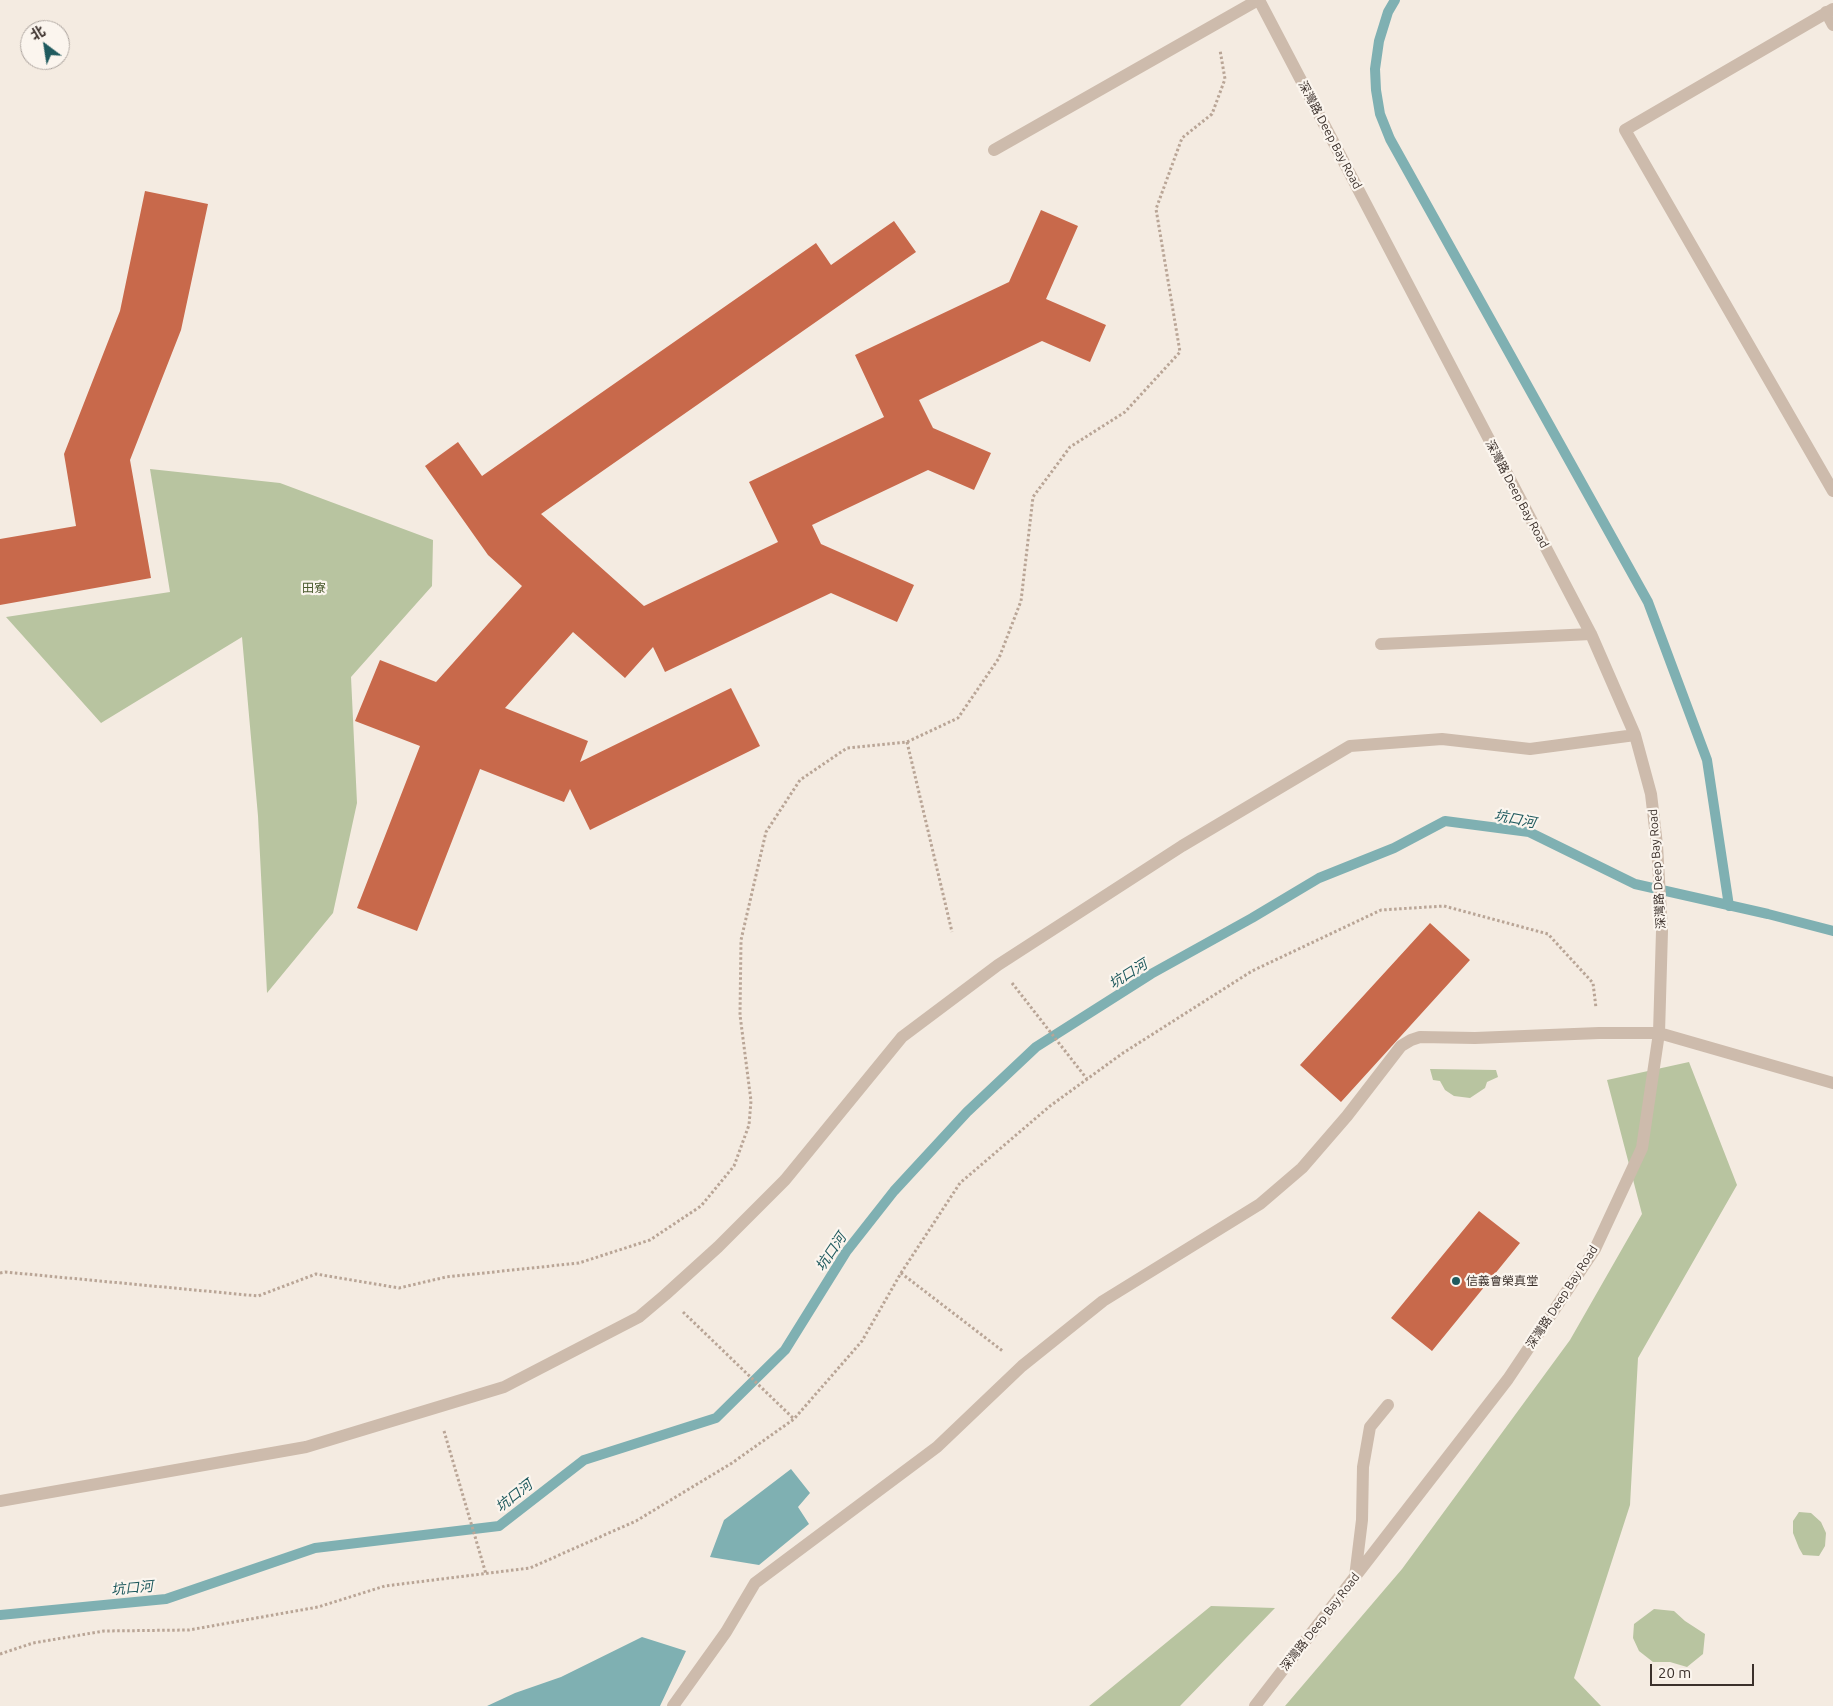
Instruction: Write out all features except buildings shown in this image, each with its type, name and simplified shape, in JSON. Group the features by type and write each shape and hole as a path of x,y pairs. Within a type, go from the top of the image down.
{"street":[{"path":"994,150 1215,23 1259,0"},
{"name":"深灣路 Deep Bay Road","path":"1255,1706 1508,1379 1595,1249 1642,1148 1659,1033 1662,931 1657,845 1651,794 1635,735 1591,634 1259,0"},
{"path":"1833,25 1830,11 1625,130 1833,491"},
{"path":"1381,644 1591,634"},
{"path":"0,1501 306,1447 504,1387 639,1317 718,1247 785,1180 902,1037 998,965 1073,916 1182,846 1350,746 1442,739 1530,749 1635,735"},
{"path":"673,1706 726,1632 756,1584 937,1447 1022,1366 1103,1301 1260,1204 1302,1168 1347,1116 1401,1046 1411,1040 1420,1037 1475,1038 1599,1033 1659,1033 1833,1083"},
{"path":"1355,1577 1362,1520 1363,1467 1370,1427 1388,1405"}],"path":[{"path":"0,1273 6,1272 258,1296 316,1274 399,1288 446,1276 578,1263 650,1240 701,1206 734,1166 749,1126 751,1101 740,1015 741,940 766,832 800,780 847,748 907,742 958,718 999,658 1021,601 1033,497 1070,447 1125,412 1180,352 1156,209 1182,138 1212,114 1225,78 1215,23"},
{"path":"907,742 952,932"},
{"path":"0,1654 33,1642 104,1631 189,1630 318,1607 385,1586 485,1572 530,1568 636,1521 732,1463 794,1419 862,1341 901,1273 960,1183 1050,1106 1123,1053 1252,971 1382,910 1444,906 1548,934 1593,983 1599,1033"},
{"path":"1011,983 1087,1079"},
{"path":"901,1273 1022,1366"},
{"path":"677,1306 794,1419"},
{"path":"443,1427 485,1572"}],"green space":[{"name":"田寮","path":"150,469 280,483 433,540 432,586 351,677 357,803 333,913 267,993 258,816 242,637 101,723 6,617 170,592"},
{"path":"1689,1062 1737,1185 1638,1358 1630,1505 1574,1678 1601,1706 1285,1706 1402,1569 1570,1340 1642,1214 1607,1080"},
{"path":"1430,1069 1496,1070 1498,1077 1487,1082 1485,1088 1470,1098 1454,1096 1445,1090 1440,1081 1433,1080"},
{"path":"1799,1512 1811,1513 1821,1522 1826,1533 1825,1546 1819,1556 1803,1555 1799,1548 1793,1533 1793,1521"},
{"path":"1211,1606 1275,1608 1180,1706 1089,1706"},
{"path":"1654,1609 1674,1611 1705,1634 1703,1654 1687,1667 1670,1662 1653,1662 1639,1651 1633,1638 1634,1624"}],"water":[{"path":"791,1469 810,1493 798,1507 809,1524 759,1565 710,1557 724,1520"},
{"path":"642,1637 686,1651 660,1706 487,1706 515,1693 561,1677"}],"waterway":[{"path":"1395,0 1388,12 1379,41 1375,69 1380,114 1390,139 1648,602 1707,760 1729,906"},
{"name":"坑口河","path":"0,1615 166,1599 315,1548 499,1526 584,1460 716,1418 785,1350 846,1252 894,1191 967,1112 1036,1047 1151,974 1319,878 1394,848 1445,821 1529,832 1635,884 1768,914 1833,931"}],"place":[{"name":"信義會榮真堂","path":"1456,1281"}]}
